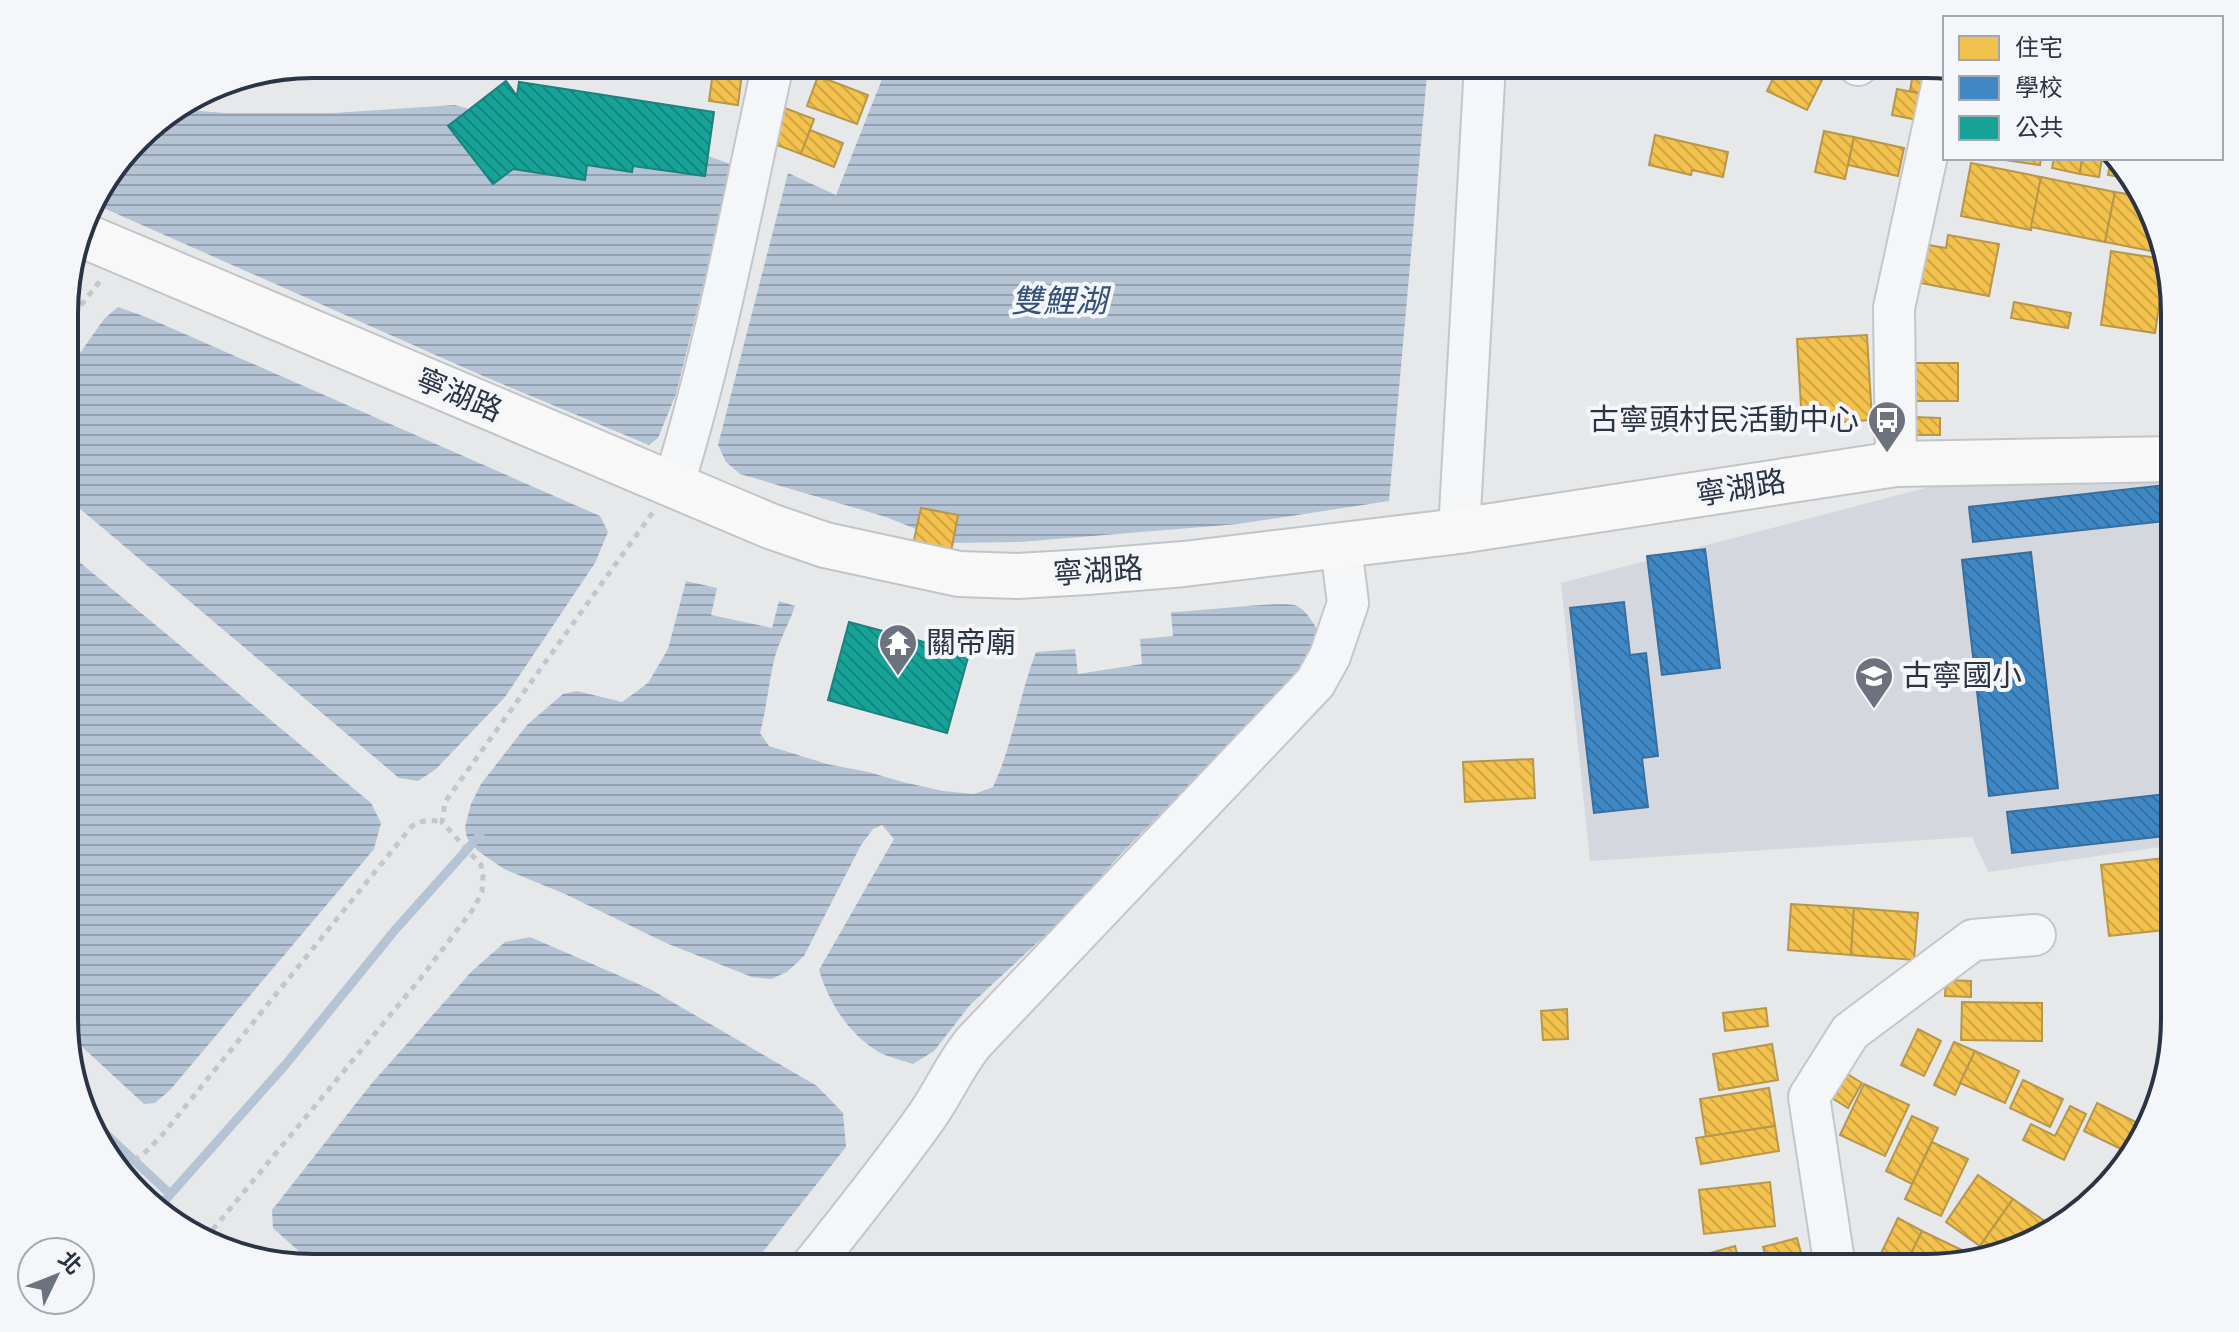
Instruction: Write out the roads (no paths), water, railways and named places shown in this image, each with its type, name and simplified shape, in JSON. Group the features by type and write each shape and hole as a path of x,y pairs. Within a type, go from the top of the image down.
{"main road":[{"name":"寧湖路","path":"90,238 770,526 825,545 959,574 1017,576 1087,572 1341,547 1896,464 2160,459"}],"street":[{"path":"1459,531 1484,78"},
{"path":"673,486 731,262 770,79"},
{"path":"1896,464 1894,308 1943,81"},
{"path":"821,1254 909,1141 957,1063 973,1043 1315,683 1330,656 1348,603 1341,547"},
{"path":"1833,1253 1809,1097 1850,1032 1973,940 2035,935"}],"water":[{"name":"雙鯉湖","path":"1427,78 1389,501 1238,524 1020,542 953,543 958,515 921,508 916,529 886,517 740,474 726,462 718,445 788,173 836,195 882,79"},
{"path":"455,105 469,109 448,127 493,184 513,169 584,180 587,165 631,172 633,166 704,176 708,156 733,165 676,394 658,438 649,445 483,376 103,208 127,170 147,147 195,111 334,113"},
{"path":"118,307 146,317 600,516 608,532 595,563 505,697 436,769 418,781 399,778 78,507 78,356 104,319"},
{"path":"78,561 371,803 381,823 374,849 170,1090 155,1103 144,1104 80,1045"},
{"path":"686,581 717,588 711,615 772,628 779,601 795,606 775,657 760,733 769,746 903,782 974,794 993,787 1036,652 1075,649 1078,674 1142,664 1140,639 1173,636 1171,612 1289,605 1297,606 1318,630 1312,650 1291,680 1119,856 1067,915 970,1005 934,1051 913,1064 881,1053 857,1035 834,1005 819,970 894,839 882,825 873,829 861,845 804,956 787,972 771,979 752,977 666,943 565,894 504,869 478,851 467,838 465,827 481,784 527,725 563,694 577,691 622,702 648,683 668,649"},
{"path":"530,937 650,989 817,1086 843,1113 846,1147 761,1254 313,1254 301,1253 273,1228 272,1210 372,1083 472,971 505,942"}],"waterway":[{"path":"165,1200 286,1064 395,930 480,835"},
{"path":"113,1140 170,1194"}],"place":[{"name":"古寧頭村民活動中心","path":"1887,454"},
{"name":"關帝廟","path":"898,677"},
{"name":"古寧國小","path":"1874,710"}]}
